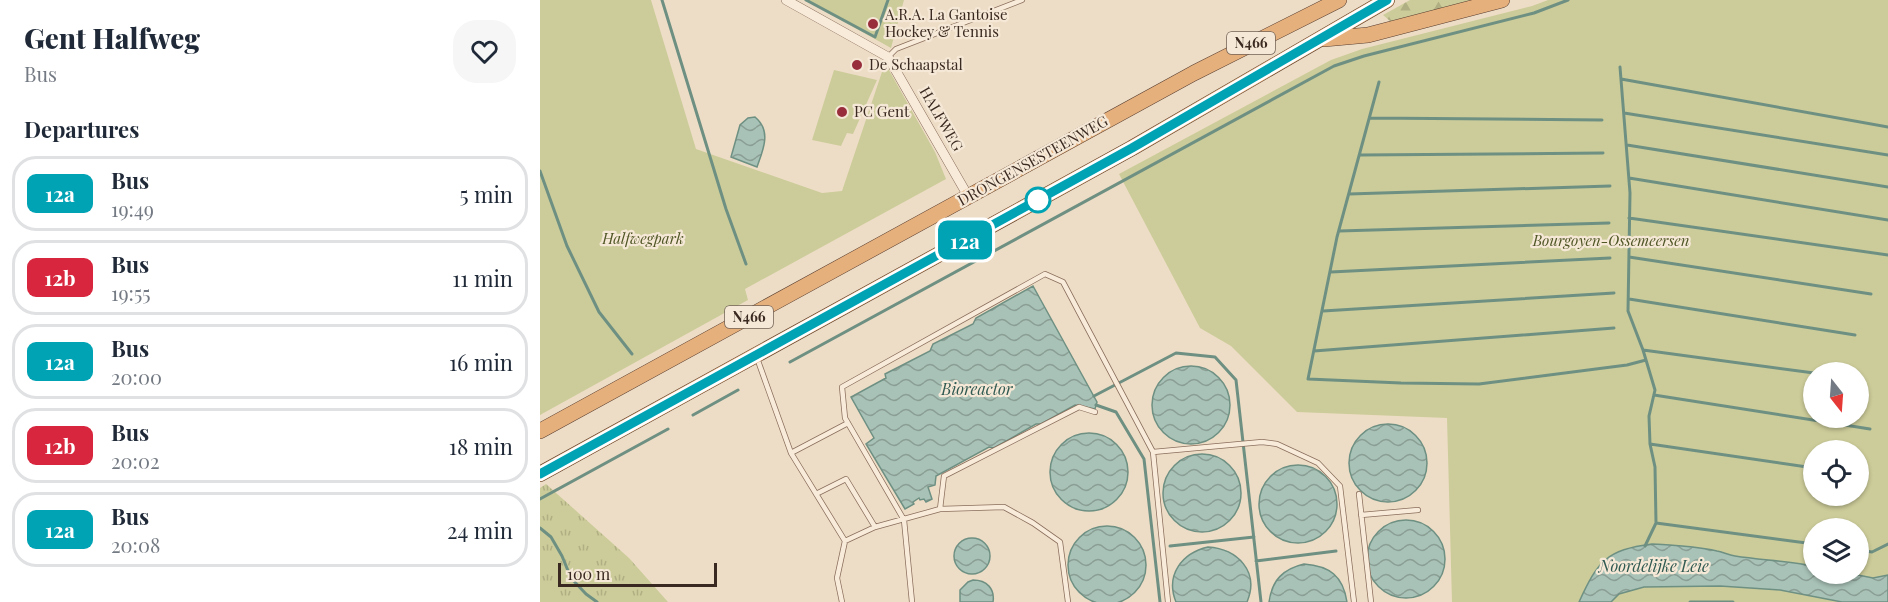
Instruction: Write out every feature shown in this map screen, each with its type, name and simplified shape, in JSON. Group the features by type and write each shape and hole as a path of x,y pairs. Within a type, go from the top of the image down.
{"highway":[{"path":"1308,15 1322,0"},
{"name":"DRONGENSESTEENWEG","path":"540,431 1194,73 1340,0"},
{"name":"N466","path":"540,474 1142,143 1387,0"},
{"path":"1318,40 1368,35 1502,0"}],"street":[{"path":"786,0 888,57"},
{"name":"HALFWEG","path":"888,57 968,196"}],"lane":[{"path":"888,57 896,49 1022,0"},
{"path":"912,602 904,520 845,418 842,387 1045,274 1063,282 1153,452 1168,602"},
{"path":"756,356 791,453 845,541 837,578 842,602"},
{"path":"940,509 944,476 1079,407 1095,412"},
{"path":"791,453 848,423"},
{"path":"1153,452 1277,444 1318,464 1340,486 1354,602"},
{"path":"816,494 846,479 875,527"},
{"path":"1359,494 1371,602"},
{"path":"845,541 875,527 940,509 1004,507 1033,523 1060,542 1068,602"},
{"path":"1361,515 1418,510"}],"green space":[{"name":"Halfwegpark","path":"540,0 651,0 696,149 822,193 842,191 885,63 935,152 946,179 745,289 748,300 540,415"},
{"name":"A.R.A. La Gantoise Hockey & Tennis","path":"805,0 904,0 891,48"},
{"path":"1410,0 1502,0 1398,28 1383,15"},
{"name":"Bourgoyen-Ossemeersen","path":"1548,0 1888,0 1888,602 1452,602 1447,418 1297,412 1231,346 1200,328 1119,174 1331,60 1362,49"},
{"name":"PC Gent","path":"834,70 877,80 853,134 847,133 841,146 812,140"},
{"path":"546,484 629,558 668,602 540,602 540,488"}],"water":[{"path":"755,117 765,134 757,167 731,157 740,125 748,118"},
{"name":"Bioreactor","path":"1033,286 1097,402 1095,409 1075,405 994,448 989,447 936,476 935,485 928,487 932,499 926,502 919,498 905,509 866,444 874,438 851,397 886,378 885,374 930,351 933,344 973,324 976,318"},
{"path":"1191,366 1206,369 1219,377 1227,390 1230,405 1227,420 1219,433 1206,441 1191,444 1176,441 1163,433 1155,420 1152,405 1155,390 1163,377 1176,369"},
{"path":"1388,424 1403,427 1416,435 1424,448 1427,463 1424,478 1416,491 1403,499 1388,502 1373,499 1360,491 1352,478 1349,463 1352,448 1360,435 1373,427"},
{"path":"1089,433 1104,436 1117,444 1125,457 1128,472 1125,487 1117,500 1104,508 1089,511 1074,508 1061,500 1053,487 1050,472 1053,457 1061,444 1074,436"},
{"path":"1202,454 1217,457 1230,465 1238,478 1241,493 1238,508 1230,521 1217,529 1202,532 1187,529 1174,521 1166,508 1163,493 1166,478 1174,465 1187,457"},
{"path":"1298,465 1313,468 1326,476 1334,489 1337,504 1334,519 1326,532 1313,540 1298,543 1283,540 1270,532 1262,519 1259,504 1262,489 1270,476 1283,468"},
{"path":"1406,520 1421,523 1434,531 1442,544 1445,559 1442,574 1434,587 1421,595 1406,598 1391,595 1378,587 1370,574 1367,559 1370,544 1378,531 1391,523"},
{"path":"1099,527 1115,527 1129,533 1139,543 1145,557 1145,573 1139,587 1129,597 1115,603 1099,603 1085,597 1075,587 1069,573 1069,557 1075,543 1085,533"},
{"path":"972,538 985,543 990,556 985,569 972,574 959,569 954,556 959,543"},
{"name":"Noordelijke Leie","path":"1652,544 1693,547 1735,556 1803,564 1803,584 1869,584 1869,577 1888,575 1888,602 1842,602 1780,590 1720,586 1644,587 1619,594 1611,602 1579,602 1592,576 1605,560 1614,554"},
{"path":"1208,547 1228,552 1243,564 1250,581 1247,602 1176,602 1173,583 1178,567 1190,554"},
{"path":"1304,564 1321,567 1334,574 1342,585 1347,602 1269,602 1273,587 1284,572"},
{"path":"973,580 989,586 993,593 993,602 960,602 960,590"}],"waterway":[{"path":"662,0 726,209 746,264"},
{"path":"806,0 875,37 888,0"},
{"path":"790,362 1334,66 1364,56 1534,13 1568,0"},
{"path":"1620,67 1630,193 1628,311 1655,390 1649,416 1650,444 1655,467 1656,523 1645,546"},
{"path":"1621,79 1888,127"},
{"path":"1379,82 1337,237 1308,379 1479,384 1627,365 1646,360"},
{"path":"1624,113 1888,155"},
{"path":"1370,118 1602,120"},
{"path":"1627,145 1888,187"},
{"path":"1360,155 1603,153"},
{"path":"540,171 567,246 599,312 632,354"},
{"path":"1629,178 1888,220"},
{"path":"1349,194 1610,186"},
{"path":"1629,218 1888,255"},
{"path":"1339,231 1609,223"},
{"path":"1629,257 1871,294"},
{"path":"1331,272 1610,258"},
{"path":"1323,311 1614,293"},
{"path":"1629,299 1855,335"},
{"path":"1314,351 1614,328"},
{"path":"1643,350 1803,372"},
{"path":"1094,396 1176,353 1215,357 1236,380 1261,602"},
{"path":"693,415 738,390"},
{"path":"1654,395 1870,429"},
{"path":"1096,405 1116,412 1144,459 1160,602"},
{"path":"540,499 668,429"},
{"path":"1650,444 1803,466"},
{"path":"1656,523 1803,543"},
{"path":"540,528 551,537 571,578 597,602"},
{"path":"1170,546 1254,537"},
{"path":"1869,552 1888,544"},
{"path":"1256,561 1336,551"},
{"path":"1690,602 1733,602"}],"bus line":[{"name":"12a","path":"540,474 1132,148 1387,0"}],"place":[{"name":"A.R.A. La Gantoise Hockey & Tennis","path":"873,24"},
{"name":"De Schaapstal","path":"857,65"},
{"name":"PC Gent","path":"842,112"}]}
